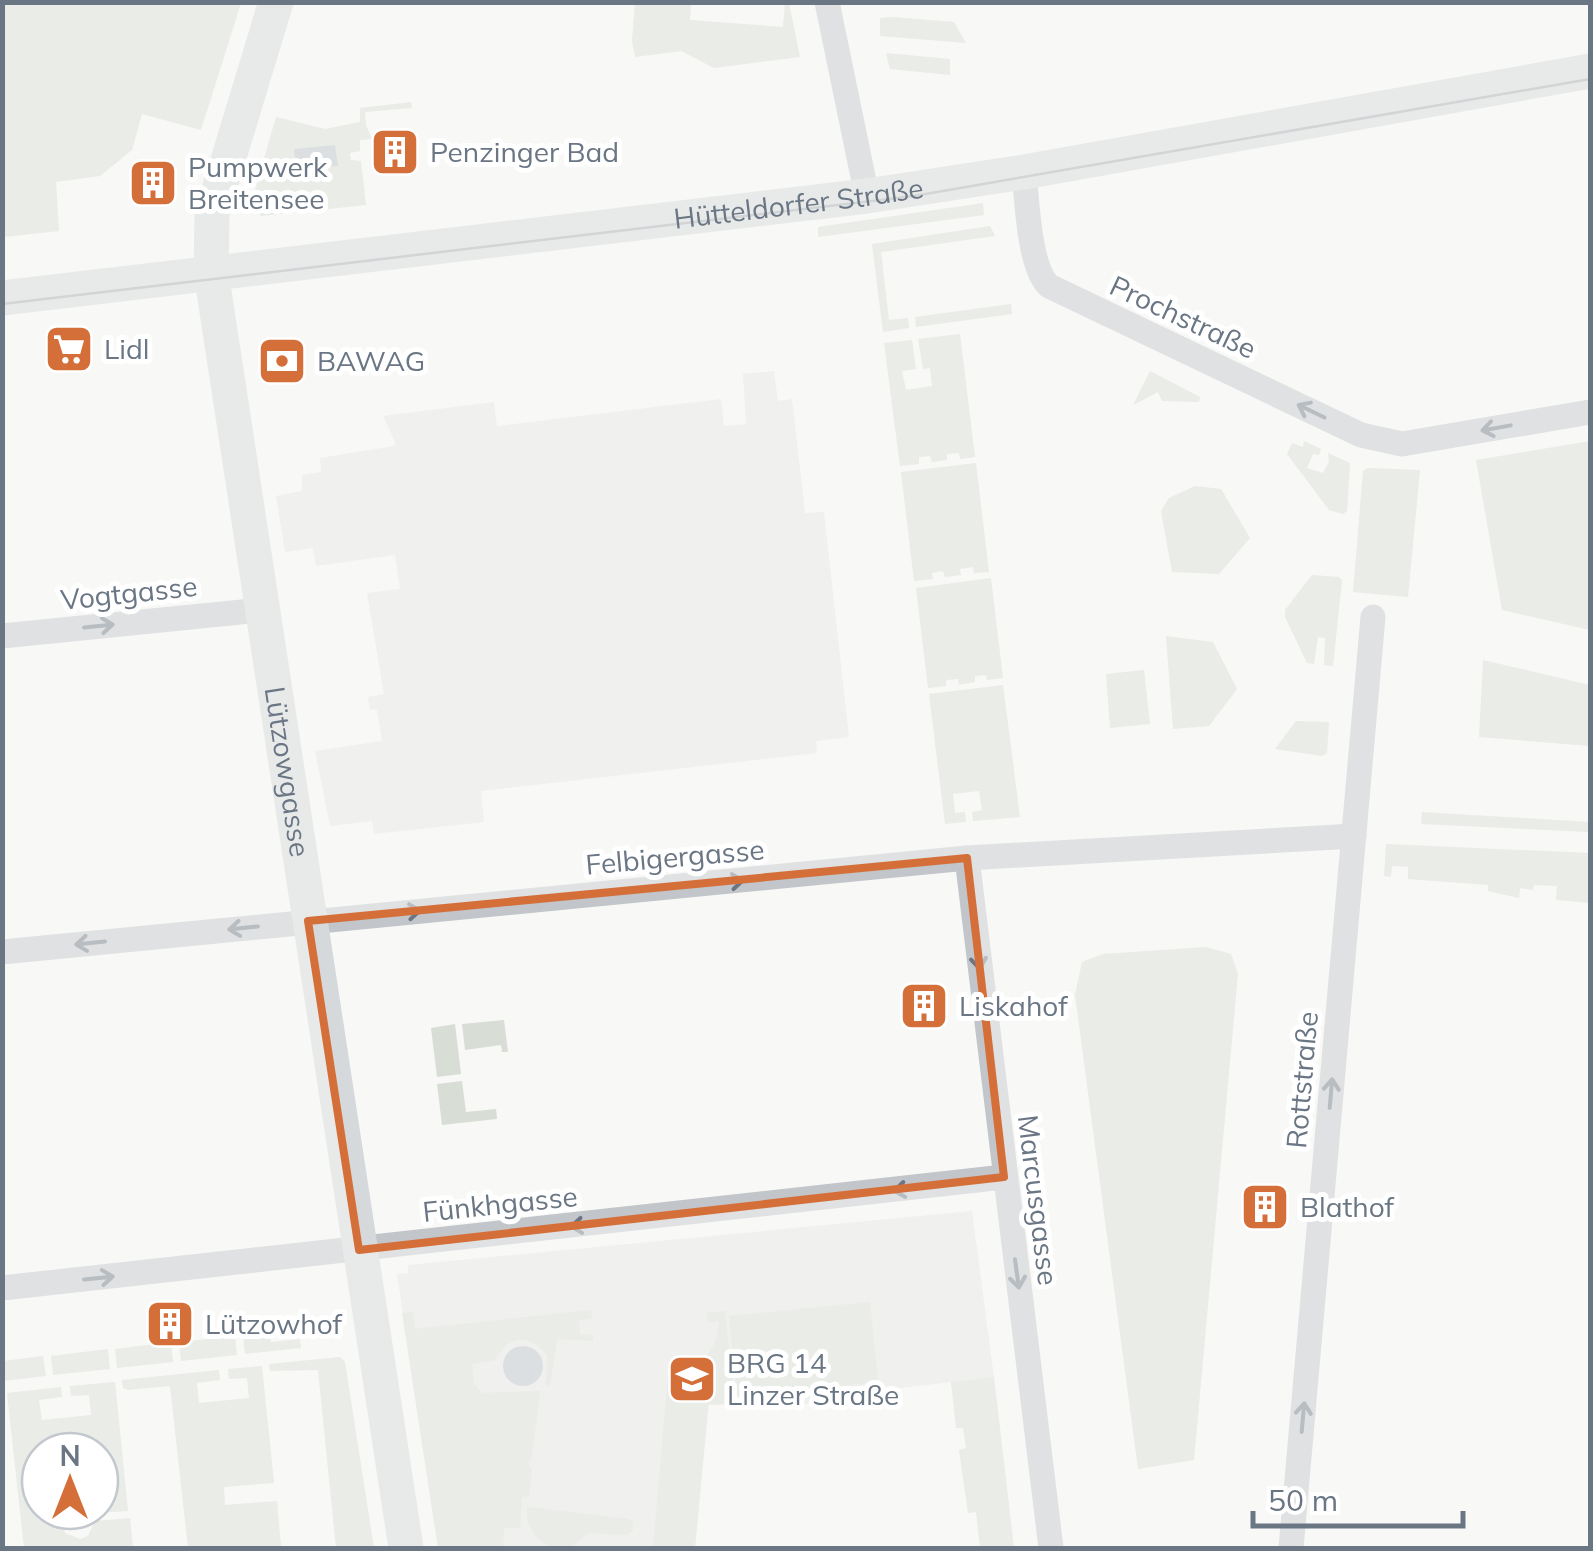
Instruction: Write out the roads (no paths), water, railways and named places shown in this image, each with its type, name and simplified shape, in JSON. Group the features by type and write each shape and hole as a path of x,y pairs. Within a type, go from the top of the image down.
{"main road":[{"name":"Lützowgasse","path":"276,2 212,213 211,272 406,1548"},
{"name":"Hütteldorfer Straße","path":"2,298 868,196 1590,72"}],"street":[{"path":"827,2 868,196"},
{"name":"Prochstraße","path":"1024,172 1036,262 1041,279 1049,286 1360,435 1402,444 1590,412"},
{"name":"Vogtgasse","path":"2,636 261,610"},
{"name":"Rottstraße","path":"1291,1548 1373,616"},
{"name":"Felbigergasse","path":"2,952 967,858 1354,836"},
{"name":"Marcusgasse","path":"967,858 1052,1548"},
{"name":"Fünkhgasse","path":"2,1288 1004,1178"}],"tram line":[{"path":"2,304 914,196 1590,79"}],"place":[{"name":"Penzinger Bad","path":"395,152"},
{"name":"Pumpwerk Breitensee","path":"153,183"},
{"name":"Lidl","path":"69,349"},
{"name":"BAWAG","path":"282,361"},
{"name":"Liskahof","path":"924,1006"},
{"name":"Blathof","path":"1265,1207"},
{"name":"Lützowhof","path":"170,1324"},
{"name":"BRG 14 Linzer Straße","path":"692,1379"}]}
